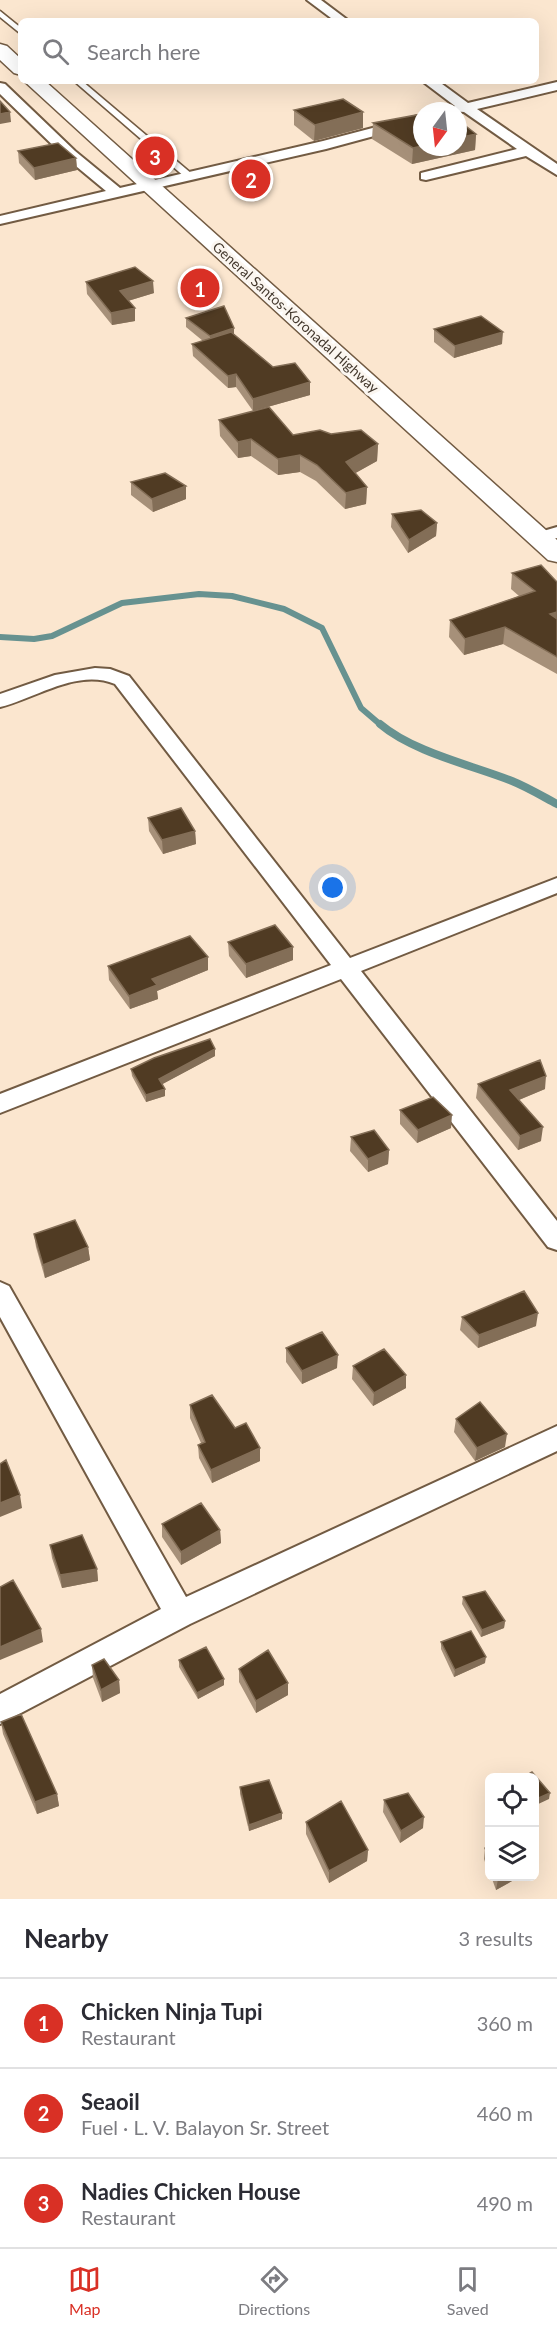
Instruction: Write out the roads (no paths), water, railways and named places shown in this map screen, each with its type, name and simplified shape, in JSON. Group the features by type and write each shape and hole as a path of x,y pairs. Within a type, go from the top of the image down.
{"highway":[{"path":"0,50 18,66"},
{"name":"General Santos-Koronadal Highway","path":"37,84 150,186 548,535 557,554"}],"street":[{"path":"313,0 339,18"},
{"path":"433,84 459,102"},
{"path":"467,107 557,86"},
{"path":"0,87 70,153 117,193"},
{"path":"467,108 557,171"},
{"path":"0,220 150,186 413,121"},
{"path":"426,176 528,151"},
{"path":"0,701 82,674 108,674 122,680 557,1240"},
{"path":"0,1104 557,885"},
{"path":"0,1293 180,1614"},
{"path":"0,1710 180,1614 557,1438"}],"lane":[{"path":"0,13 18,29"},
{"path":"82,84 189,176"}],"waterway":[{"path":"0,637 34,639 52,636 122,603 199,594 232,596 284,609 322,628 361,708 382,726"},
{"path":"380,724 393,734 425,750 512,781 557,804"}],"place":[{"name":"Nadies Chicken House","path":"155,156"},
{"name":"Seaoil","path":"251,179"},
{"name":"Chicken Ninja Tupi","path":"200,288"}]}
